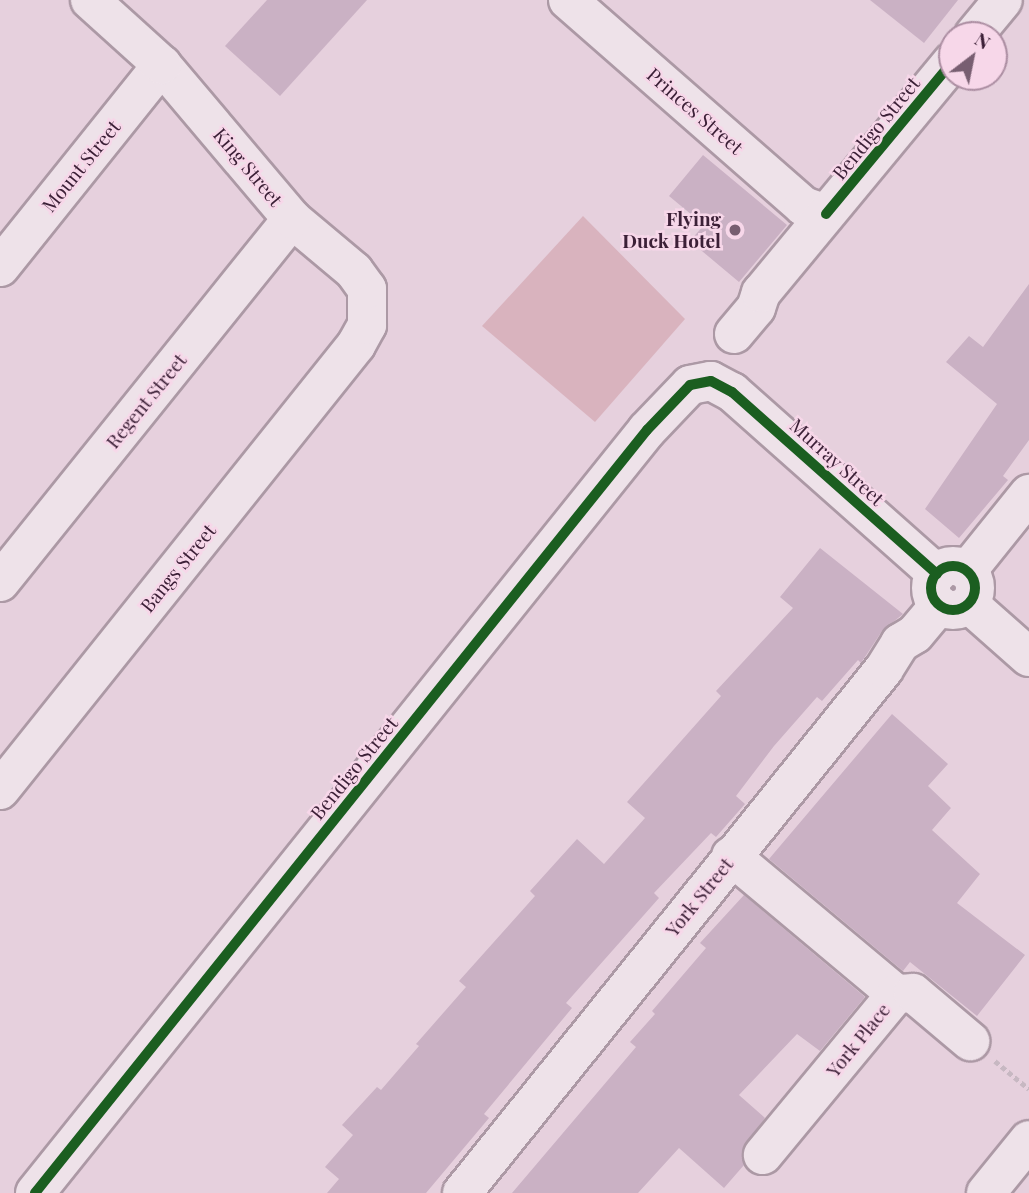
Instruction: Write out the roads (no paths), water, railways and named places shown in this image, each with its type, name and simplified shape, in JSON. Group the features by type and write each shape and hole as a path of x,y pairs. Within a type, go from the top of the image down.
{"street":[{"name":"King Street","path":"90,0 162,65 292,219 354,271 367,289 367,325 356,345"},
{"name":"Princes Street","path":"568,0 803,206 826,214"},
{"path":"986,21 1003,0"},
{"name":"Mount Street","path":"0,267 162,65"},
{"name":"Bendigo Street","path":"734,334 756,308 761,293 938,79"},
{"name":"Regent Street","path":"0,582 292,219"},
{"name":"Bangs Street","path":"0,790 356,345"},
{"name":"Bendigo Street","path":"35,1193 647,430 691,385 711,381"},
{"name":"Murray Street","path":"711,381 732,391 1029,657"},
{"name":"York Street","path":"462,1193 884,668 900,643 915,634 1029,494"},
{"name":"York Place","path":"731,856 896,994 764,1155"},
{"path":"896,994 913,993 970,1041"},
{"path":"986,1193 1029,1140"}],"place":[{"name":"Flying Duck Hotel","path":"735,230"}]}
